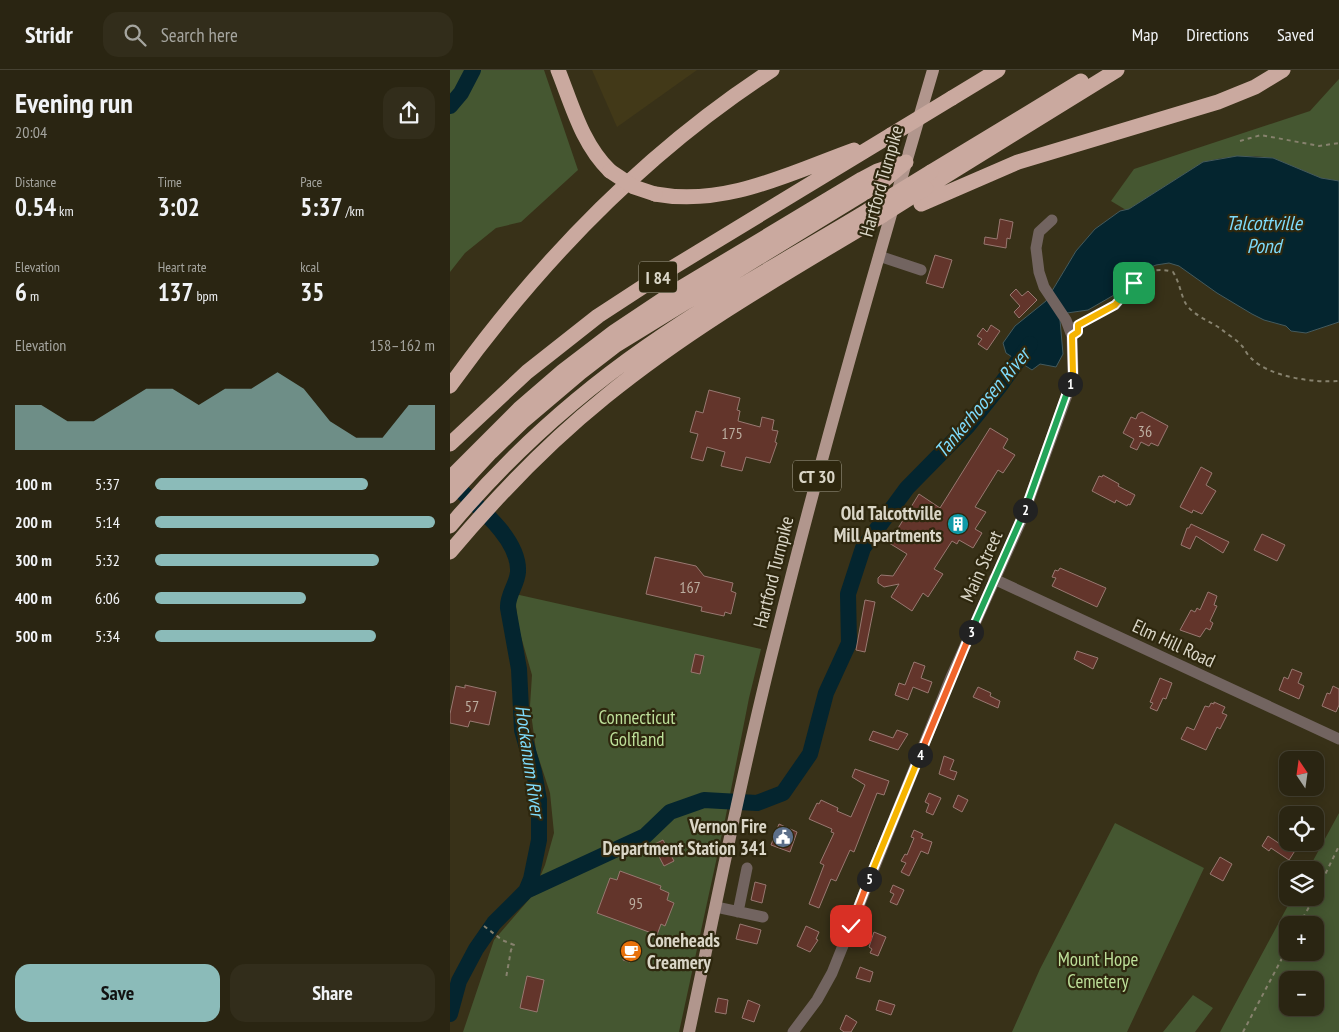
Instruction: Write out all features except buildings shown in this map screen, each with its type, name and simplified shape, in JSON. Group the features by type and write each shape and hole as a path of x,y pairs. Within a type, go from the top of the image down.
{"highway":[{"path":"558,70 584,136 598,158 610,171 634,187 655,194 674,197 697,197 749,188 783,178 822,161 889,137"},
{"path":"450,386 518,296 606,201 678,137 772,70"},
{"name":"I 84","path":"450,444 528,372 598,316 674,266 998,70"},
{"path":"450,552 501,494 568,427 623,382 709,321 865,226 876,212 931,172 1099,70"},
{"path":"453,522 524,447 564,411 646,347 701,311 876,212 926,188 1117,70"},
{"path":"876,212 921,204 1018,162 1218,102 1255,87 1283,70"},
{"path":"450,496 470,465 498,428 548,384 632,319 862,179 885,168 906,162"},
{"path":"450,478 470,465"}],"main road":[{"name":"Hartford Turnpike","path":"689,1032 771,656 811,499 933,70"}],"street":[{"name":"Main Street","path":"793,1032 817,1000 832,972 951,677 1022,519 1067,395 1073,373 1072,336 1066,320 1049,295 1039,272 1036,248 1039,232 1052,220"},
{"path":"879,256 921,270"},
{"name":"Elm Hill Road","path":"994,579 1339,739"},
{"path":"738,912 747,868"},
{"path":"716,906 763,917"}],"path":[{"path":"1240,141 1261,135 1319,146 1339,143"},
{"path":"1072,336 1078,332 1078,325 1115,305 1143,274 1165,270 1173,272 1190,308 1241,345 1250,358 1262,367 1299,379 1327,382 1339,381"},
{"path":"1324,876 1339,846"},
{"path":"484,926 502,940 514,945 511,950 506,978"},
{"path":"1243,1032 1281,961"}],"shaded area":[{"path":"592,70 697,70 617,127"}],"green space":[{"path":"450,70 544,70 578,170 521,222 496,228 465,253 450,272"},
{"path":"1339,79 1339,181 1321,178 1273,158 1255,156 1222,158 1203,162 1129,209 1126,210 1111,201 1134,169 1310,111"},
{"name":"Connecticut Golfland","path":"515,594 761,649 679,1032 463,1032 494,940 532,896 545,865 554,833 550,793 536,750 530,706 532,675 518,626"},
{"path":"1339,813 1339,1032 1220,1032 1279,922 1279,961 1324,961 1324,916 1282,916 1288,906 1324,906 1324,861 1313,861 1318,851 1324,851 1324,841"},
{"name":"Mount Hope Cemetery","path":"1115,823 1204,868 1127,1032 1012,1032 1040,969"},
{"path":"1193,995 1213,1008 1195,1032 1163,1032"}],"water":[{"name":"Talcottville Pond","path":"1237,156 1273,158 1321,178 1339,181 1339,322 1306,333 1291,331 1286,326 1264,320 1252,314 1217,293 1179,266 1169,263 1156,265 1134,275 1114,295 1088,310 1067,313 1060,320 1063,354 1056,367 1040,364 1032,370 1006,353 1003,343 1015,326 1046,301 1076,251 1095,229 1120,211 1129,209 1203,162"}],"waterway":[{"name":"Hockanum River","path":"450,106 461,93 473,70"},
{"name":"Tankerhoosen River","path":"526,891 645,836 670,812 704,800 757,803 783,793 810,754 826,693 849,643 848,594 863,548 907,488 967,427 1030,344"},
{"name":"Hockanum River","path":"450,481 493,522 511,546 517,559 518,572 508,608 519,669 522,730 534,772 539,800 539,840 531,879 526,891 494,923 476,949 459,981 450,1014"}],"place":[{"name":"Old Talcottville Mill Apartments","path":"958,524"},
{"name":"Vernon Fire Department Station 341","path":"783,837"},
{"name":"Coneheads Creamery","path":"631,951"}],"route":[{"path":"851,926 951,677 1022,519 1067,395 1073,373 1074,346 1072,336 1078,332 1078,325 1115,305 1134,283"}]}
